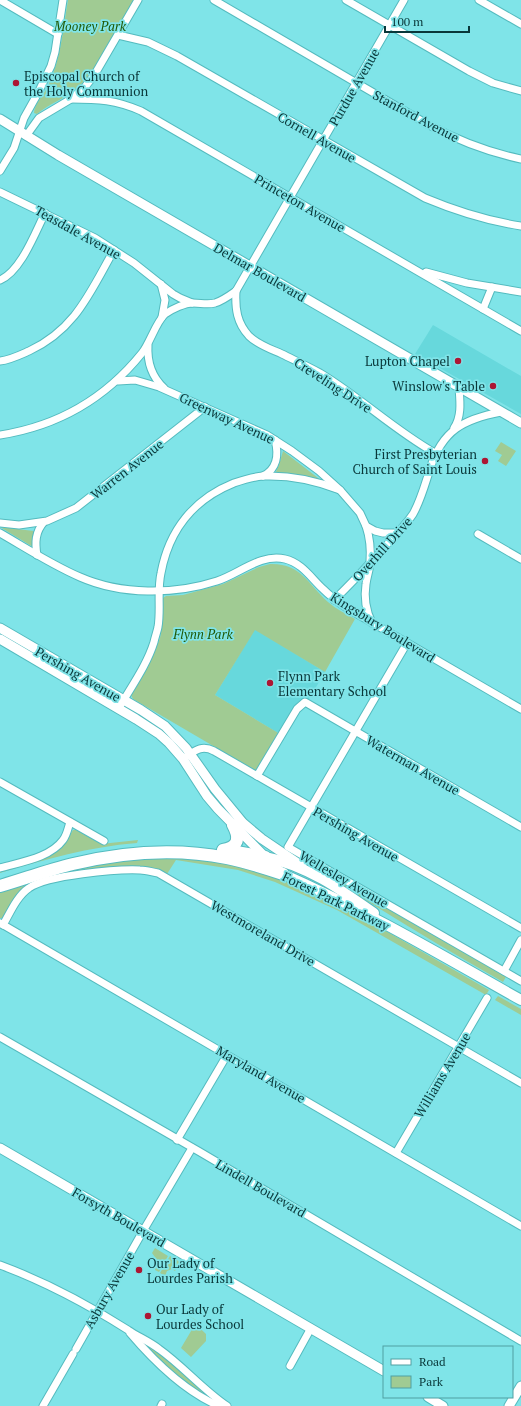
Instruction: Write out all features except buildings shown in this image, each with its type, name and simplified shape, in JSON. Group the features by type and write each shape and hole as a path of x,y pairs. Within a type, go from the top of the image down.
{"highway":[{"path":"223,850 232,848 236,843 238,836 233,825"},
{"name":"Forest Park Parkway","path":"0,878 71,857 119,848 166,845 184,846 223,850 265,857"},
{"name":"Forest Park Parkway","path":"0,886 72,865 106,858 146,853 185,853 219,857 248,863 283,874"}],"main road":[{"name":"Delmar Boulevard","path":"0,119 22,134 521,423"},
{"name":"Pershing Avenue","path":"0,628 121,704"},
{"name":"Pershing Avenue","path":"0,639 165,726 180,740 207,796 233,825 283,874"},
{"name":"Pershing Avenue","path":"187,756 243,823 262,840 310,872"},
{"name":"Forest Park Parkway","path":"265,857 291,864 310,872 412,939"},
{"name":"Forest Park Parkway","path":"283,874 322,892 412,939 521,1000"},
{"name":"Forsyth Boulevard","path":"0,1148 383,1370"},
{"path":"509,1406 521,1386"},
{"path":"430,1398 443,1406"}],"street":[{"path":"0,0 58,34"},
{"path":"22,134 24,118 42,86 51,66 63,0"},
{"path":"0,171 22,134 39,118 71,99 85,87 95,74 138,0"},
{"name":"Stanford Avenue","path":"214,0 452,137 490,151 521,159"},
{"path":"346,0 482,78 493,83 521,91"},
{"name":"Purdue Avenue","path":"236,292 404,0"},
{"path":"479,0 521,24"},
{"name":"Cornell Avenue","path":"118,35 148,42 177,56 425,198 468,214 521,226"},
{"name":"Princeton Avenue","path":"71,99 114,101 141,111 521,332"},
{"name":"Teasdale Avenue","path":"0,192 95,238 180,298 193,303"},
{"path":"0,280 12,274 45,213"},
{"path":"0,361 43,345 67,325 85,301 114,250"},
{"path":"404,263 419,270 444,278 492,288 521,292"},
{"path":"161,284 164,300 162,318"},
{"path":"483,309 492,288"},
{"path":"0,435 26,430 64,417 82,407 118,381 148,345 162,318 167,313 174,309 193,303 217,303 236,292"},
{"name":"Creveling Drive","path":"236,292 235,303 238,320 250,338 319,373 359,399 401,432 436,453"},
{"name":"Greenway Avenue","path":"148,345 149,361 152,371 166,390"},
{"name":"Greenway Avenue","path":"118,381 135,380 166,390 243,423 275,440 319,471 340,490 360,513 370,539 370,564 365,592 367,609 372,623"},
{"name":"Overhill Drive","path":"453,430 460,411 460,388"},
{"name":"Warren Avenue","path":"0,523 19,525 44,522 61,516 76,508 205,407"},
{"name":"Overhill Drive","path":"334,600 404,527 413,514 441,442 453,430 463,423 501,412"},
{"path":"262,476 271,470 276,462 277,452 275,440"},
{"path":"121,704 145,663 153,644 158,626 158,590 161,572 170,544 185,518 206,498 219,490 239,481 262,476 305,479 340,490"},
{"path":"38,555 36,538 39,528 44,522"},
{"path":"366,526 383,533 397,533"},
{"name":"Kingsbury Boulevard","path":"0,533 80,577 118,588 176,590 218,581 266,559 279,558 297,564 334,600 521,709"},
{"path":"478,534 521,559"},
{"name":"Wellesley Avenue","path":"407,643 288,846 289,848 521,980"},
{"name":"Waterman Avenue","path":"258,776 297,709 306,702 521,827"},
{"name":"Pershing Avenue","path":"187,756 200,748 210,749 310,808 521,928"},
{"path":"0,782 104,841"},
{"path":"0,868 50,852 63,840 70,822"},
{"name":"Westmoreland Drive","path":"1,924 20,896 29,888 38,883 74,875 97,872 122,870 150,871 172,880 521,1083"},
{"name":"Maryland Avenue","path":"1,924 521,1226"},
{"path":"504,970 521,940"},
{"name":"Williams Avenue","path":"396,1153 488,998"},
{"name":"Lindell Boulevard","path":"0,1037 521,1341"},
{"path":"177,1140 228,1055"},
{"name":"Asbury Avenue","path":"43,1406 97,1310 192,1148"},
{"path":"0,1265 34,1278 97,1310 129,1331 148,1340 161,1349 212,1396 227,1406"},
{"path":"290,1366 311,1328"},
{"path":"129,1331 177,1379 202,1397 219,1406"}],"shaded area":[{"path":"433,325 521,376 521,414 415,354"},
{"name":"Flynn Park Elementary School","path":"255,629 325,672 309,699 304,700 280,734 215,695"}],"green space":[{"name":"Mooney Park","path":"68,0 135,0 102,59 94,70 71,93 46,107 37,114 34,113 34,110 48,86 56,65"},
{"path":"501,442 516,451 506,466 498,461 502,455 495,451"},
{"path":"283,451 322,481 275,474"},
{"path":"0,527 34,531 32,540 33,547"},
{"name":"Flynn Park","path":"270,564 289,567 297,571 328,602 355,619 325,672 255,630 215,695 280,734 258,771 256,771 133,699 131,695 148,667 160,638 163,598 166,596 183,595 223,584 259,567"},
{"path":"73,830 76,830 101,844 138,840 137,843 102,847 51,858 0,873 51,855 64,845"},
{"path":"284,849 507,975 503,982 404,924 283,850"},
{"path":"192,856 278,876 351,911 489,990 486,995 337,910 275,882 238,870 176,860 167,874 153,869 36,881 3,918 0,918 0,891 68,870 120,858"},
{"path":"498,996 521,1009 521,1015 495,1000"},
{"path":"155,1248 168,1256 159,1272 155,1270 157,1260 152,1253"},
{"path":"170,1256 180,1262 175,1271 172,1269 167,1271 165,1276 160,1273"},
{"path":"197,1322 206,1334 206,1341 191,1357 181,1348"},
{"path":"141,1341 159,1351 208,1396 207,1397 175,1376"}],"place":[{"name":"Episcopal Church of the Holy Communion","path":"16,83"},
{"name":"Lupton Chapel","path":"458,361"},
{"name":"Winslow's Table","path":"493,386"},
{"name":"First Presbyterian Church of Saint Louis","path":"485,461"},
{"name":"Flynn Park Elementary School","path":"270,683"},
{"name":"Our Lady of Lourdes Parish","path":"139,1270"},
{"name":"Our Lady of Lourdes School","path":"148,1316"}]}
